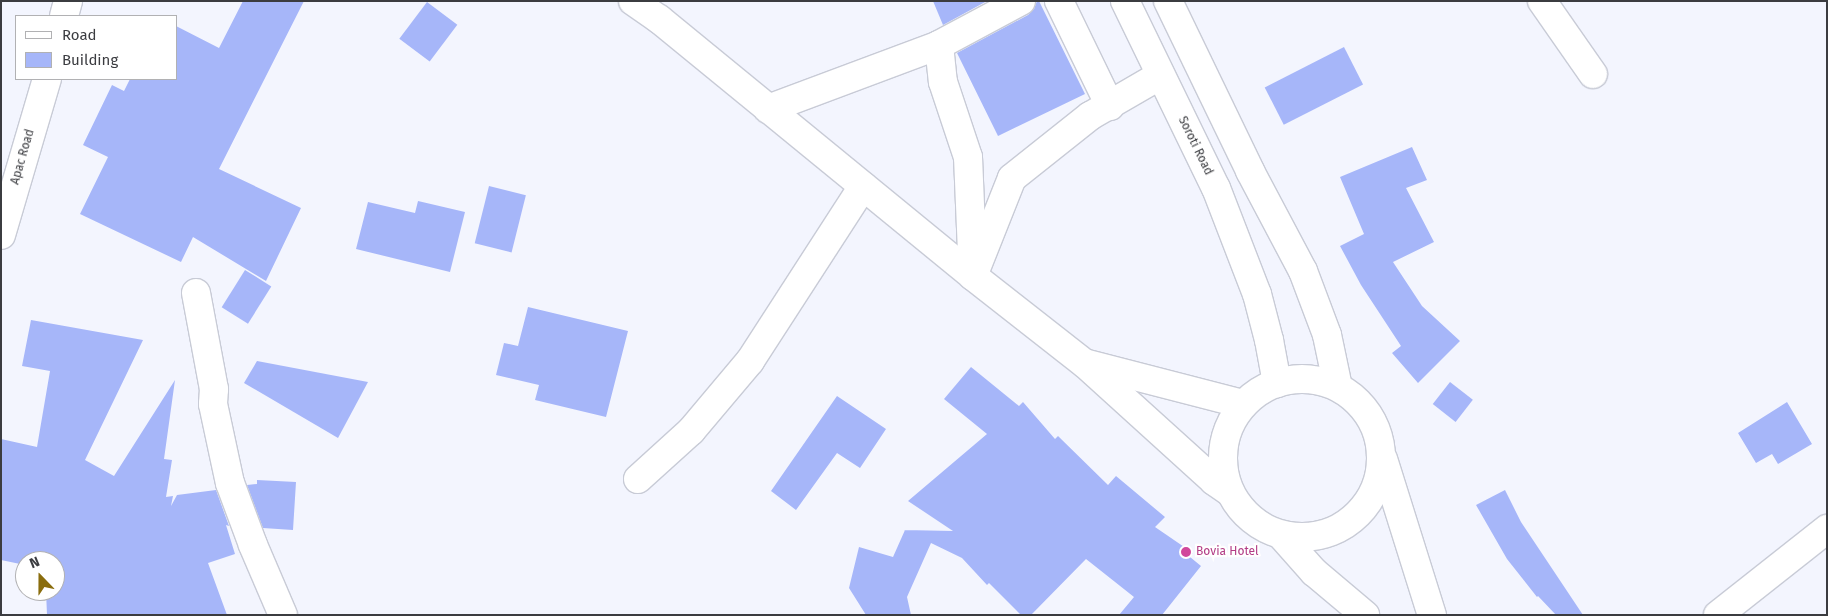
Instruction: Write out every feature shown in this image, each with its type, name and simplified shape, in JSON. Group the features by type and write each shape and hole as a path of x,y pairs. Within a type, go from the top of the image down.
{"main road":[{"path":"64,15 68,1"},
{"path":"633,1 659,19 973,276 1084,363 1214,481 1230,492"},
{"path":"768,108 939,45 1021,1"},
{"path":"1059,1 1110,106"},
{"name":"Soroti Road","path":"1125,1 1216,188 1257,294 1269,340 1277,383"},
{"path":"1168,1 1246,162 1303,271 1327,335 1338,387"},
{"path":"1542,1 1593,74"},
{"path":"939,45 943,82 968,157 973,276"},
{"path":"973,276 1012,178 1090,116 1160,76"},
{"name":"Apac Road","path":"1,235 47,80"},
{"path":"638,479 691,431 750,361 863,186"},
{"path":"196,293 214,388 213,404 230,483 253,544 284,615"},
{"path":"1084,363 1243,404"},
{"path":"1383,459 1378,483 1368,504 1350,521 1329,533 1305,538 1281,535 1260,526 1243,511 1230,492 1223,470 1223,446 1230,424 1243,404 1277,383 1308,379 1324,381 1338,387 1356,399 1371,416 1380,436 1383,459 1432,615"},
{"path":"1718,615 1827,529"},
{"path":"1281,535 1314,572 1365,615"}],"building":[{"path":"243,1 304,1 219,169 301,208 266,281 193,237 181,262 80,214 108,157 83,145 112,85 124,91 130,80 178,80 178,27 219,48"},
{"path":"933,1 987,1 943,25"},
{"path":"1037,1 1039,1 1085,94 998,136 957,53 1028,15 1034,9"},
{"path":"427,2 457,25 430,62 399,39"},
{"path":"1344,47 1363,84 1284,125 1265,87"},
{"path":"1412,147 1427,180 1406,188 1434,242 1393,262 1422,306 1460,341 1418,383 1392,353 1401,346 1361,285 1340,246 1364,234 1340,177"},
{"path":"489,186 526,195 512,252 475,243"},
{"path":"418,201 465,212 450,272 356,249 368,202 415,213"},
{"path":"245,270 271,286 248,324 222,307"},
{"path":"528,307 628,331 606,417 535,400 539,385 496,375 504,343 518,346"},
{"path":"31,320 143,340 85,460 114,476 175,380 164,459 172,460 166,497 173,496 171,506 177,495 216,490 229,526 226,525 235,554 208,563 227,615 47,615 46,601 65,601 65,551 15,551 15,563 1,560 1,439 37,447 50,371 22,366"},
{"path":"257,361 368,382 338,438 244,383"},
{"path":"971,367 1019,406 1023,402 1055,439 1058,436 1108,485 1116,476 1165,517 1155,527 1193,553 1190,557 1201,566 1162,615 1119,615 1134,597 1086,559 1031,615 1021,615 989,583 987,585 962,558 931,543 907,597 911,615 866,615 849,588 859,547 893,557 905,530 953,531 908,501 987,434 944,399"},
{"path":"1450,382 1473,400 1456,422 1433,404"},
{"path":"837,396 886,429 860,468 837,453 796,510 771,491"},
{"path":"1787,402 1812,444 1778,464 1772,454 1756,463 1738,433"},
{"path":"257,480 296,482 293,530 263,528 247,485 257,484"},
{"path":"1505,490 1521,522 1583,615 1556,615 1537,597 1507,559 1476,505"}],"place":[{"name":"Bovia Hotel","path":"1186,552"}]}
